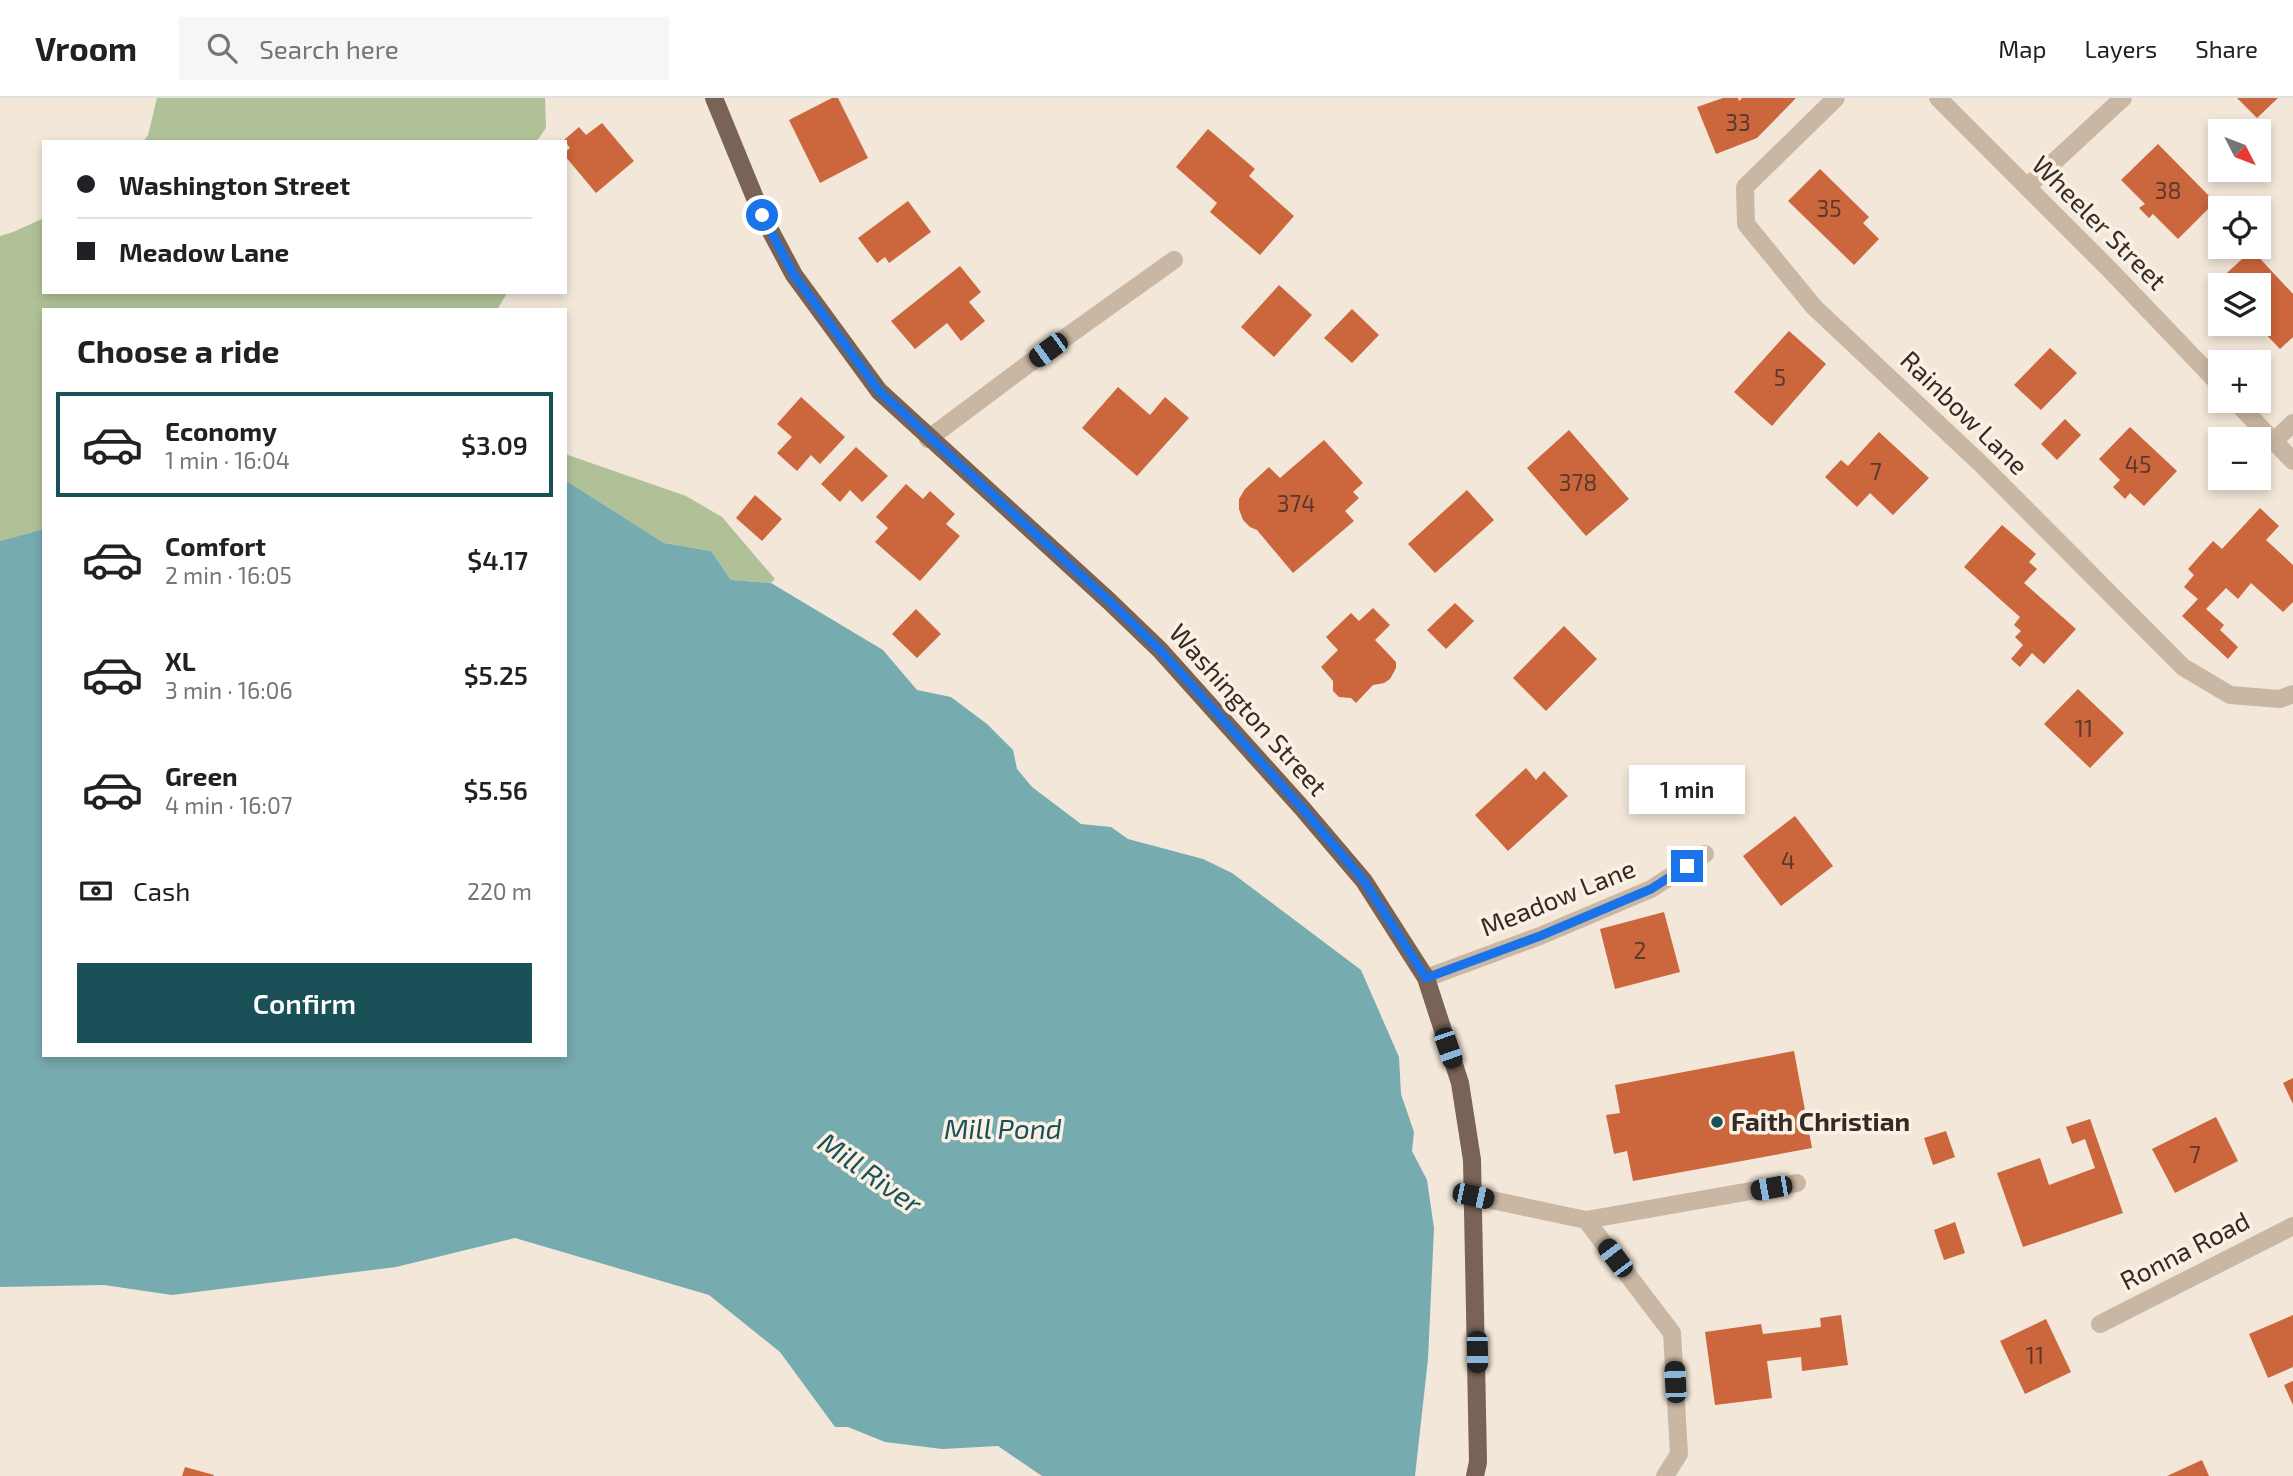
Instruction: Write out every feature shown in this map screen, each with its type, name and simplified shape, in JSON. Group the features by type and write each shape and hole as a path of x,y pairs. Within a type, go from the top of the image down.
{"main road":[{"name":"Washington Street","path":"713,98 762,215 794,275 879,391 1160,650 1364,881 1426,978 1460,1083 1472,1160 1478,1448 1475,1476"}],"street":[{"name":"Rainbow Lane","path":"1836,98 1745,187 1746,224 1814,307 1981,464 2183,667 2230,695 2280,699 2293,695"},
{"name":"Wheeler Street","path":"1938,98 2208,373"},
{"path":"2027,187 2123,98"},
{"path":"928,439 1174,260"},
{"path":"2247,413 2293,461"},
{"path":"2274,441 2293,423"},
{"name":"Meadow Lane","path":"1426,978 1540,936 1651,889 1704,854"},
{"path":"1473,1196 1586,1220 1797,1183"},
{"path":"1586,1220 1672,1334 1679,1454 1665,1476"},
{"name":"Ronna Road","path":"2100,1324 2293,1226"}],"green space":[{"path":"157,98 545,98 546,128 537,140 144,140"},
{"path":"42,219 42,294 506,294 498,308 42,308 42,530 0,541 0,236"},
{"path":"567,455 686,496 722,517 775,579 771,583 731,580 711,551 664,543 567,481"}],"water":[{"name":"Mill Pond","path":"567,481 664,543 711,551 731,580 771,583 883,650 917,690 951,697 987,724 1013,750 1017,769 1032,787 1081,824 1111,827 1128,839 1203,859 1232,873 1361,970 1399,1057 1401,1094 1414,1132 1412,1151 1427,1180 1434,1228 1428,1359 1415,1476 1042,1476 998,1446 942,1449 885,1442 848,1427 835,1427 780,1352 709,1295 515,1238 396,1267 172,1295 104,1285 0,1287 0,541 42,530 42,1057 567,1057"}],"building":[{"path":"832,98 838,98 868,158 820,183 789,120"},
{"path":"1723,98 1738,98 1739,101 1742,98 1796,98 1757,138 1716,154 1697,107"},
{"path":"2237,98 2278,98 2257,118"},
{"path":"602,123 634,161 596,193 567,158 567,150 570,148 567,140 564,140 579,127 586,135"},
{"path":"1208,129 1255,169 1249,176 1294,216 1260,255 1210,212 1217,203 1176,167"},
{"path":"2158,144 2209,196 2208,209 2178,239 2153,214 2149,218 2139,208 2145,204 2121,180"},
{"path":"1820,169 1869,217 1863,223 1879,239 1854,265 1788,201"},
{"path":"908,201 931,232 889,263 885,257 877,263 858,238"},
{"path":"2242,259 2260,259 2293,294 2293,337 2280,349 2268,336 2271,336 2271,273 2227,273"},
{"path":"960,266 981,292 969,302 985,321 961,341 947,323 915,349 891,321"},
{"path":"1279,285 1312,315 1274,357 1241,327"},
{"path":"1352,309 1379,335 1352,363 1324,338"},
{"path":"1789,331 1826,364 1772,426 1734,392"},
{"path":"2050,348 2077,373 2041,410 2014,385"},
{"path":"1118,387 1150,415 1165,397 1189,418 1137,476 1082,428"},
{"path":"801,397 845,437 820,464 811,455 797,471 777,453 792,437 777,424"},
{"path":"2065,419 2081,435 2057,460 2041,444"},
{"path":"2130,427 2177,471 2144,506 2130,493 2125,499 2113,487 2120,480 2099,459"},
{"path":"1569,430 1629,499 1586,536 1527,468"},
{"path":"1879,432 1929,478 1893,515 1870,493 1857,507 1825,477 1841,460 1848,466"},
{"path":"1324,440 1363,483 1353,492 1359,498 1345,511 1354,521 1293,573 1257,530 1243,520 1239,499 1245,489 1269,467 1280,478"},
{"path":"856,447 888,476 862,502 850,490 840,502 821,484"},
{"path":"906,484 923,499 930,491 955,514 946,524 960,536 920,581 875,542 888,528 876,517"},
{"path":"1467,490 1494,520 1435,573 1408,544"},
{"path":"755,495 782,519 762,541 736,518"},
{"path":"2260,508 2279,526 2266,540 2293,565 2293,602 2283,612 2251,583 2238,599 2226,588 2206,609 2224,625 2220,630 2238,647 2228,659 2182,616 2198,599 2184,587 2194,575 2188,569 2213,541 2222,549"},
{"path":"2002,525 2036,554 2029,562 2037,569 2024,583 2076,629 2044,664 2032,653 2020,667 2011,659 2023,645 2015,637 2021,631 2014,625 2020,617 1964,567"},
{"path":"1455,603 1474,621 1446,649 1427,630"},
{"path":"1373,608 1390,625 1375,640 1396,662 1396,668 1390,679 1373,685 1356,703 1351,698 1339,697 1333,691 1333,681 1321,667 1338,650 1326,637 1351,613 1359,621"},
{"path":"916,609 941,634 917,658 892,634"},
{"path":"1564,626 1597,659 1546,711 1513,678"},
{"path":"2078,689 2124,733 2090,768 2044,724"},
{"path":"1526,768 1536,780 1544,771 1568,796 1508,851 1475,815"},
{"path":"1795,816 1833,866 1781,906 1743,856"},
{"path":"1664,912 1680,972 1615,989 1600,929"},
{"path":"1794,1051 1812,1148 1633,1181 1627,1151 1614,1154 1606,1115 1620,1113 1615,1085"},
{"path":"2293,1078 2293,1104 2283,1083"},
{"path":"2216,1117 2238,1161 2175,1193 2152,1149"},
{"path":"2090,1119 2123,1213 2023,1247 1997,1173 2040,1158 2049,1185 2095,1168 2085,1139 2072,1144 2066,1127"},
{"path":"1946,1131 1955,1157 1933,1165 1924,1138"},
{"path":"1955,1222 1965,1253 1944,1260 1934,1230"},
{"path":"1841,1315 1848,1365 1802,1371 1801,1357 1767,1361 1772,1398 1715,1405 1705,1332 1761,1324 1763,1334 1821,1327 1820,1318"},
{"path":"2293,1315 2293,1367 2268,1378 2249,1334"},
{"path":"2046,1319 2071,1372 2025,1394 2000,1341"},
{"path":"2293,1381 2293,1405 2284,1385"},
{"path":"2202,1460 2209,1476 2167,1476"},
{"path":"185,1467 214,1475 182,1476"}],"place":[{"name":"Faith Christian","path":"1717,1122"}],"route":[{"path":"762,215 794,275 879,391 1160,650 1364,881 1426,978 1540,936 1651,889 1687,866"}],"water label":[{"name":"Mill River","path":"870,1173"}]}
